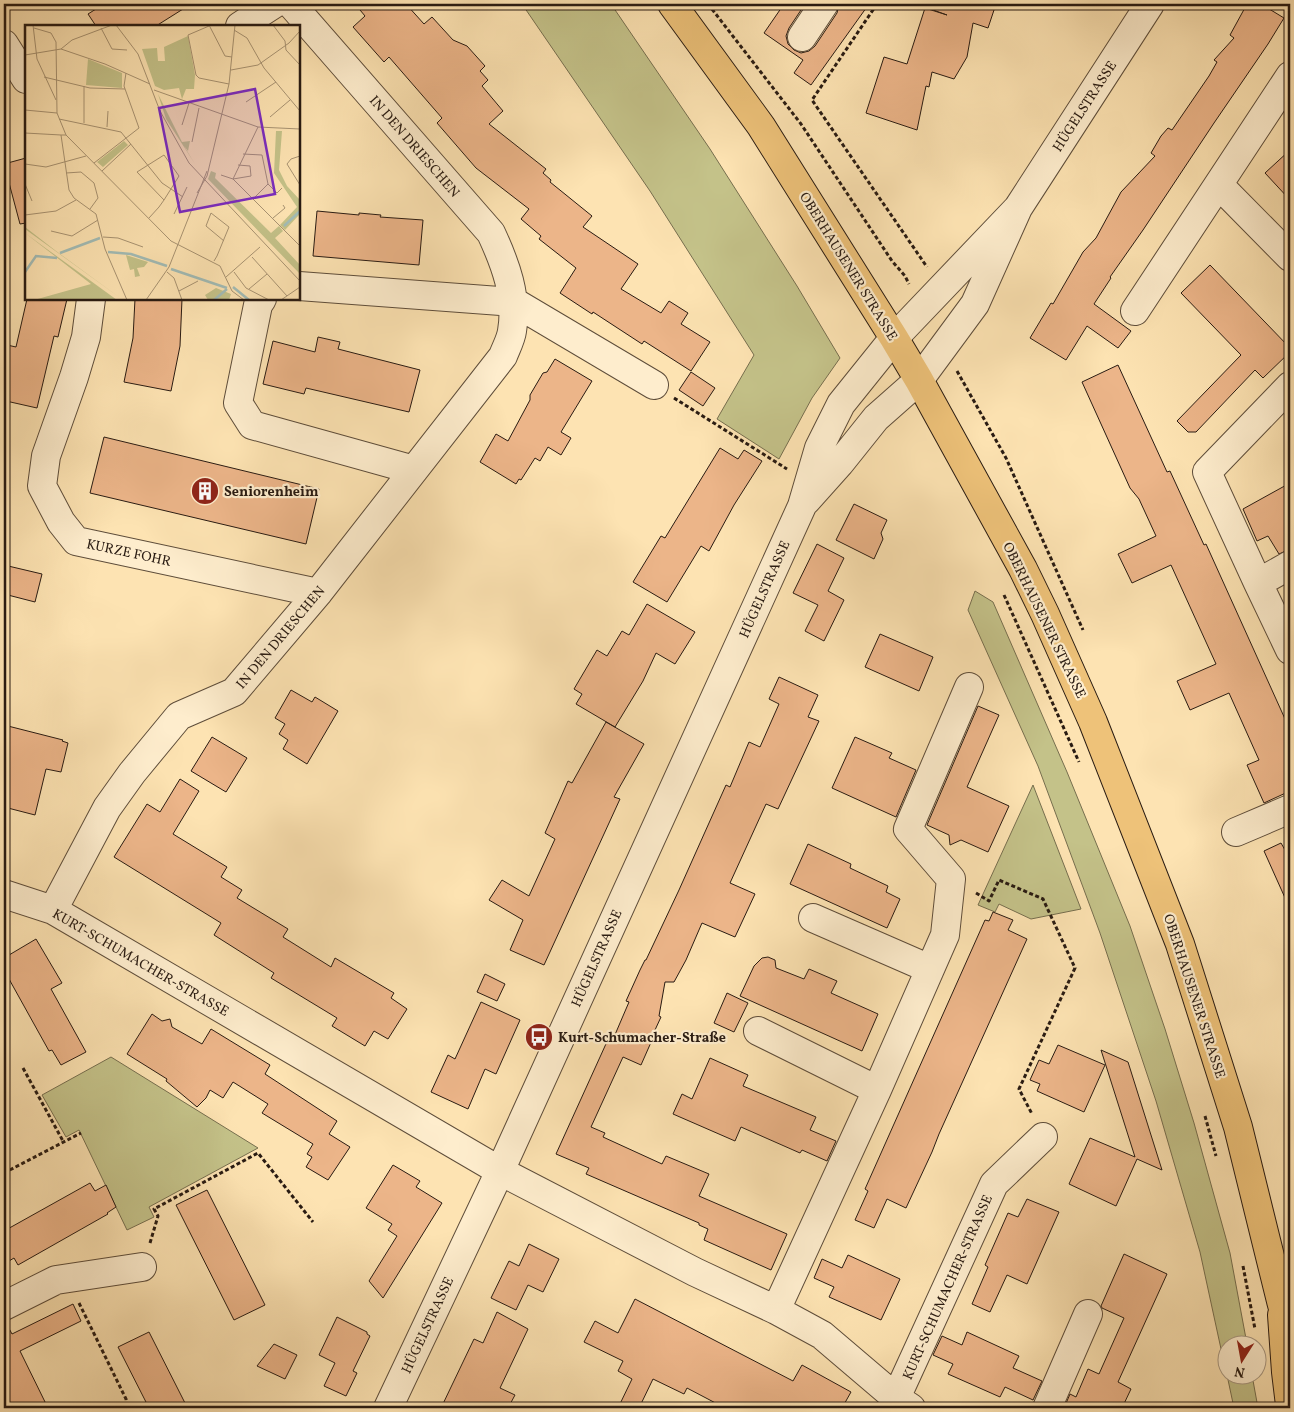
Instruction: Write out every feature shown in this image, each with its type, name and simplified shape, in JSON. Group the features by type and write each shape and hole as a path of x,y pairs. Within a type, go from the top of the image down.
{"main road":[{"name":"OBERHAUSENER STRASSE","path":"672,4 761,126 894,338 1023,569 1045,614 1093,722 1180,944 1238,1127 1280,1301 1290,1334"},
{"name":"OBERHAUSENER STRASSE","path":"1280,1301 1290,1405"}],"street":[{"path":"242,25 274,4"},
{"name":"IN DEN DRIESCHEN","path":"52,910 106,808 132,773 179,716 234,692 318,592 503,356 512,331 514,302 504,263 491,233 291,4"},
{"path":"802,37 824,4"},
{"name":"HÜGELSTRASSE","path":"805,494 840,463 876,418 919,380 975,304 1018,208 1150,4"},
{"path":"4,44 25,77"},
{"path":"1135,312 1290,76"},
{"path":"1219,185 1290,257"},
{"name":"HÜGELSTRASSE","path":"388,1408 500,1171 805,494 819,448 841,404 894,338 1018,208"},
{"path":"300,286 514,302 654,385"},
{"name":"KURZE FOHR","path":"91,300 86,337 46,456 42,486 61,522 76,541 318,592"},
{"path":"261,300 258,305 238,403 252,424 414,470"},
{"path":"1290,386 1207,472 1290,650"},
{"path":"1258,583 1290,565"},
{"path":"776,1310 945,936 951,880 908,829 968,687"},
{"path":"1236,832 1290,809"},
{"name":"KURT-SCHUMACHER-STRASSE","path":"4,894 52,910 500,1171 822,1335 904,1403 994,1184 1043,1137"},
{"path":"814,918 930,970"},
{"path":"758,1031 877,1090"},
{"path":"4,1306 56,1280 142,1267"},
{"path":"1047,1408 1088,1314"}],"path":[{"path":"708,4 802,124 892,261 905,276 922,309"},
{"path":"878,4 812,100 941,288"},
{"path":"654,385 805,494"},
{"path":"1003,592 1082,770"},
{"path":"951,880 989,901 999,880 1043,899 1075,968 1019,1089 1043,1137"},
{"path":"23,1068 64,1141"},
{"path":"1203,1109 1218,1165"},
{"path":"4,1172 81,1133"},
{"path":"142,1267 158,1216 154,1209 258,1153 313,1222"},
{"path":"1242,1258 1256,1333"},
{"path":"67,1278 126,1399 127,1408"}],"shaded area":[{"path":"522,4 611,4 710,149 797,286 840,358 812,398 779,459 717,419 754,355 650,191"},
{"path":"975,591 993,602 1067,772 1130,926 1194,1123 1230,1253 1245,1334 1218,1334 1200,1252 1156,1101 1100,933 1038,766 968,610"},
{"path":"1033,785 1081,909 1031,919 999,904 995,912 978,905"},
{"path":"111,1057 258,1148 149,1207 154,1217 127,1230 79,1130 66,1137 42,1095"},
{"path":"1229,1384 1254,1384 1258,1408 1234,1408"}],"building":[{"path":"104,4 191,4 158,25 95,25 88,14"},
{"path":"355,4 406,4 424,24 432,17 453,40 467,46 485,66 480,71 488,80 482,86 503,111 489,124 546,169 543,173 551,180 550,182 592,216 583,227 638,264 621,289 661,313 669,301 688,313 681,324 710,342 691,371 644,341 642,344 560,293 576,268 539,239 541,236 521,219 529,209 476,168 437,123 442,118 389,57 384,62 353,27 365,16"},
{"path":"784,4 805,4 789,28 786,36 788,44 794,50 801,53 809,51 815,46 837,13 839,4 869,4 811,85 794,73 803,60 764,33"},
{"path":"926,4 996,4 988,28 973,23 967,57 954,79 932,72 929,87 926,86 917,130 866,113 884,57 907,64 925,8 947,15 925,7"},
{"path":"1247,4 1261,4 1284,18 1110,277 1094,304 1131,331 1118,348 1087,326 1066,360 1030,338 1051,303 1053,304 1083,252 1096,238 1121,192 1155,156 1151,153 1161,136 1168,128 1172,130 1209,76 1217,62 1214,60 1234,38 1230,35"},
{"path":"1290,150 1290,200 1265,173"},
{"path":"25,158 25,223 20,224 4,164"},
{"path":"317,211 359,215 359,213 381,215 380,217 423,220 419,265 313,256"},
{"path":"1210,265 1290,348 1290,352 1263,378 1255,370 1196,432 1188,432 1177,421 1241,355 1181,293"},
{"path":"27,300 67,300 58,337 54,336 37,408 6,401 8,390 4,389 4,360 7,345 16,347"},
{"path":"135,300 182,300 180,346 171,391 124,382 133,338"},
{"path":"318,337 340,342 338,349 420,370 409,412 306,388 304,394 263,384 273,341 315,352"},
{"path":"555,359 592,381 561,432 571,438 561,455 548,447 540,461 535,458 521,480 519,479 516,484 480,462 496,434 508,441 530,400 530,395 543,373 547,372"},
{"path":"1118,365 1167,472 1170,471 1204,545 1206,544 1290,730 1290,791 1264,803 1247,765 1259,760 1229,693 1190,710 1177,681 1216,664 1171,565 1132,583 1118,554 1156,536 1139,499 1130,488 1082,382"},
{"path":"691,372 715,388 703,406 679,390"},
{"name":"Seniorenheim","path":"104,437 319,489 306,544 90,493"},
{"path":"720,448 738,459 744,450 762,461 734,505 709,551 701,546 667,602 633,582 661,536 665,538"},
{"path":"1290,483 1290,549 1279,554 1268,536 1257,541 1243,509"},
{"path":"854,504 887,520 881,533 883,539 874,559 836,540"},
{"path":"817,544 844,558 828,591 844,600 824,641 805,631 818,605 793,593"},
{"path":"4,565 42,574 35,602 4,594"},
{"path":"647,604 695,632 675,664 656,653 643,681 615,727 576,704 582,694 574,689 597,650 607,656 622,631 629,635"},
{"path":"880,634 933,657 919,691 865,667"},
{"path":"779,677 818,695 808,717 819,721 778,809 766,804 730,883 755,894 735,937 702,923 674,982 665,982 659,1016 661,1017 641,1065 623,1057 591,1127 605,1133 603,1137 662,1164 666,1156 709,1174 699,1196 787,1234 771,1270 704,1240 708,1229 699,1225 699,1223 586,1174 589,1168 556,1154 610,1035 614,1037 629,1002 626,1001 726,785 730,787 749,742 760,747 779,704 769,699"},
{"path":"291,690 312,702 315,697 338,711 307,764 283,749 288,740 279,734 285,724 275,718"},
{"path":"978,706 999,715 967,787 1009,806 988,852 961,840 950,845 949,835 927,825"},
{"path":"606,722 644,744 614,797 620,799 544,965 510,950 523,920 489,900 502,880 529,896 555,839 545,833 568,781 572,783"},
{"path":"4,725 63,740 68,743 61,772 46,769 35,815 4,807"},
{"path":"212,737 247,758 226,792 191,771"},
{"path":"855,737 892,753 889,758 916,770 896,817 832,788"},
{"path":"180,779 199,791 173,834 227,867 221,877 242,890 237,898 288,929 283,937 331,967 335,958 394,993 391,998 407,1009 388,1039 374,1031 365,1046 332,1026 337,1018 271,978 274,973 214,935 221,923 114,857 147,804 160,812"},
{"path":"1281,843 1285,850 1290,848 1290,909 1264,851"},
{"path":"808,844 851,864 850,868 888,886 886,892 900,899 887,928 790,884"},
{"path":"993,912 1013,920 1008,930 1027,939 906,1208 887,1199 874,1228 855,1220 868,1191 865,1189 985,920 989,921"},
{"path":"36,939 62,983 51,989 86,1052 61,1065 52,1050 49,1051 4,970 4,958"},
{"path":"768,957 775,960 776,968 804,979 809,969 837,981 831,993 878,1014 862,1051 740,996 754,966 762,958"},
{"path":"485,974 505,984 497,1001 477,992"},
{"path":"727,993 748,1003 734,1032 714,1023"},
{"path":"481,1002 520,1020 496,1074 485,1069 468,1109 431,1092 448,1055 455,1059"},
{"path":"152,1014 162,1021 170,1019 172,1027 202,1044 211,1029 270,1065 265,1074 337,1121 329,1134 350,1147 328,1180 306,1167 312,1157 307,1154 313,1144 262,1113 268,1104 233,1082 223,1098 210,1090 206,1098 197,1107 166,1081 167,1079 127,1054"},
{"path":"1058,1045 1105,1065 1084,1112 1037,1091 1040,1084 1030,1080 1039,1060 1049,1064"},
{"path":"1101,1050 1128,1062 1162,1170 1137,1159 1116,1206 1069,1184 1090,1138 1135,1157"},
{"path":"710,1058 748,1075 743,1086 816,1117 810,1130 836,1141 827,1161 802,1150 800,1153 741,1127 735,1141 673,1114 682,1094 692,1099"},
{"path":"393,1165 420,1181 416,1187 442,1203 383,1298 369,1281 397,1236 388,1230 392,1224 366,1208"},
{"path":"90,1183 95,1191 106,1185 116,1207 108,1214 18,1265 14,1258 4,1264 4,1231"},
{"path":"207,1190 265,1305 234,1320 176,1205"},
{"path":"1027,1199 1059,1212 1027,1284 1007,1275 990,1312 972,1304 988,1267 985,1265 1008,1213 1018,1217"},
{"path":"529,1244 559,1259 543,1292 528,1285 516,1310 491,1298 509,1261 519,1266"},
{"path":"1124,1254 1167,1274 1118,1382 1131,1389 1122,1408 1064,1408 1070,1394 1076,1397 1088,1369 1099,1374 1124,1318 1101,1306"},
{"path":"848,1255 900,1279 881,1320 829,1297 834,1287 814,1278 822,1259 842,1268"},
{"path":"635,1299 793,1381 802,1365 851,1392 842,1408 725,1408 687,1388 684,1394 653,1379 639,1408 618,1408 632,1379 618,1371 623,1361 584,1342 595,1321 618,1333"},
{"path":"73,1304 81,1321 20,1351 48,1408 4,1408 4,1322 12,1334"},
{"path":"497,1312 528,1329 500,1388 515,1395 508,1408 441,1408 474,1339 483,1343"},
{"path":"337,1317 367,1332 370,1336 353,1371 357,1373 346,1396 324,1386 335,1363 319,1355"},
{"path":"149,1332 185,1403 173,1408 149,1408 118,1347"},
{"path":"967,1332 1019,1356 1013,1368 1042,1381 1033,1400 1005,1387 1000,1397 948,1374 953,1364 933,1355 942,1336 962,1345"},
{"path":"274,1344 297,1355 285,1379 257,1366"}],"place":[{"name":"Seniorenheim","path":"205,491"},
{"name":"Kurt-Schumacher-Straße","path":"539,1037"}]}
